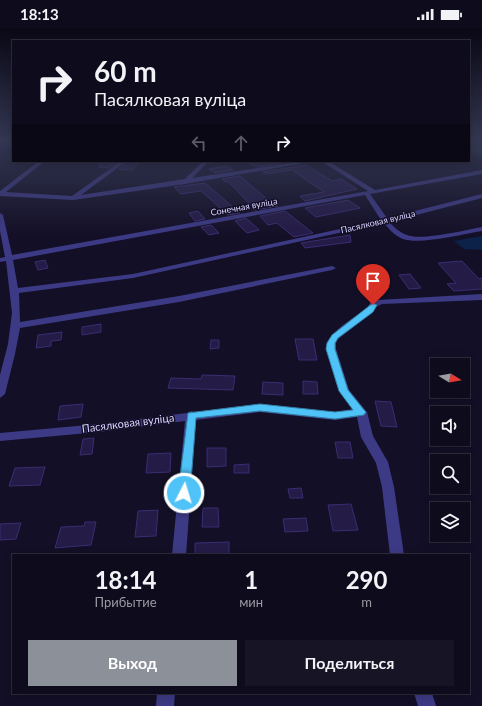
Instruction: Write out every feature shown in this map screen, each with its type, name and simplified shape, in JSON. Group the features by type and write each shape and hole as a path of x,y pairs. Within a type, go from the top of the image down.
{"street":[{"path":"0,194 27,173"},
{"path":"73,198 108,173"},
{"path":"185,182 194,173"},
{"path":"0,194 73,198 242,173"},
{"path":"341,173 370,193 384,221 405,237 412,238 482,230"},
{"name":"Сонечная вуліца","path":"0,260 10,260 479,173"},
{"name":"Пасялковая вуліца","path":"13,291 133,276 384,221 482,196"},
{"path":"0,215 10,260 16,314 11,348 0,394"},
{"path":"14,326 179,299 332,268"},
{"path":"397,554 388,488 382,462 367,437 360,412 344,391 331,349 331,343 335,336 370,310 373,305 388,301 482,297"},
{"path":"0,350 11,348"},
{"name":"Пасялковая вуліца","path":"0,437 99,428 191,415 260,408 335,416 360,412"},
{"path":"179,554 191,415"},
{"path":"165,706 166,694"},
{"path":"423,694 426,706"}],"water":[{"path":"482,236 482,250 464,249 454,241"}],"building":[{"path":"296,173 318,173 332,181 341,179 357,189 305,201 300,196 324,192"},
{"path":"240,176 268,200 271,200 278,206 255,210 229,182 222,179"},
{"path":"205,183 240,213 228,215 201,191 181,194 174,187"},
{"path":"348,200 360,208 316,217 305,208"},
{"path":"198,211 205,219 195,221 189,213"},
{"path":"285,211 313,233 294,237 277,223 268,225 260,216"},
{"path":"246,218 259,230 247,233 235,221"},
{"path":"211,225 219,233 209,235 201,227"},
{"path":"350,235 351,242 305,248 301,243"},
{"path":"45,260 48,268 38,270 35,262"},
{"path":"462,261 479,279 482,278 482,289 454,291 447,284 456,283 438,263"},
{"path":"410,274 421,288 409,289 399,275"},
{"path":"101,324 101,332 82,335 82,327"},
{"path":"62,332 61,340 51,341 51,346 36,348 38,335"},
{"path":"295,339 313,339 317,360 299,360"},
{"path":"211,340 219,340 219,348 210,349"},
{"path":"202,375 235,376 233,390 168,388 171,378 201,379"},
{"path":"303,381 317,382 318,394 303,394"},
{"path":"263,382 283,383 283,395 262,394"},
{"path":"375,401 391,402 397,427 381,426"},
{"path":"83,404 81,417 58,420 60,406"},
{"path":"94,438 92,454 80,455 83,439"},
{"path":"335,442 350,442 353,458 338,458"},
{"path":"207,448 226,448 226,466 207,467"},
{"path":"171,453 170,472 146,473 148,454"},
{"path":"249,464 249,473 234,473 234,465"},
{"path":"45,467 40,485 9,486 15,468"},
{"path":"301,488 303,498 290,498 288,489"},
{"path":"351,504 358,530 333,531 328,505"},
{"path":"203,508 218,508 219,527 202,527"},
{"path":"158,510 156,536 135,537 138,511"},
{"path":"306,518 308,531 285,532 283,519"},
{"path":"85,522 96,522 91,545 55,548 61,527 84,526"},
{"path":"21,523 16,539 0,540 0,524"},
{"path":"229,542 229,554 195,554 195,543"}],"route":[{"path":"184,493 191,415 260,408 274,408 309,414 335,416 360,412 344,391 331,349 331,343 335,336 370,310 373,305"}]}
